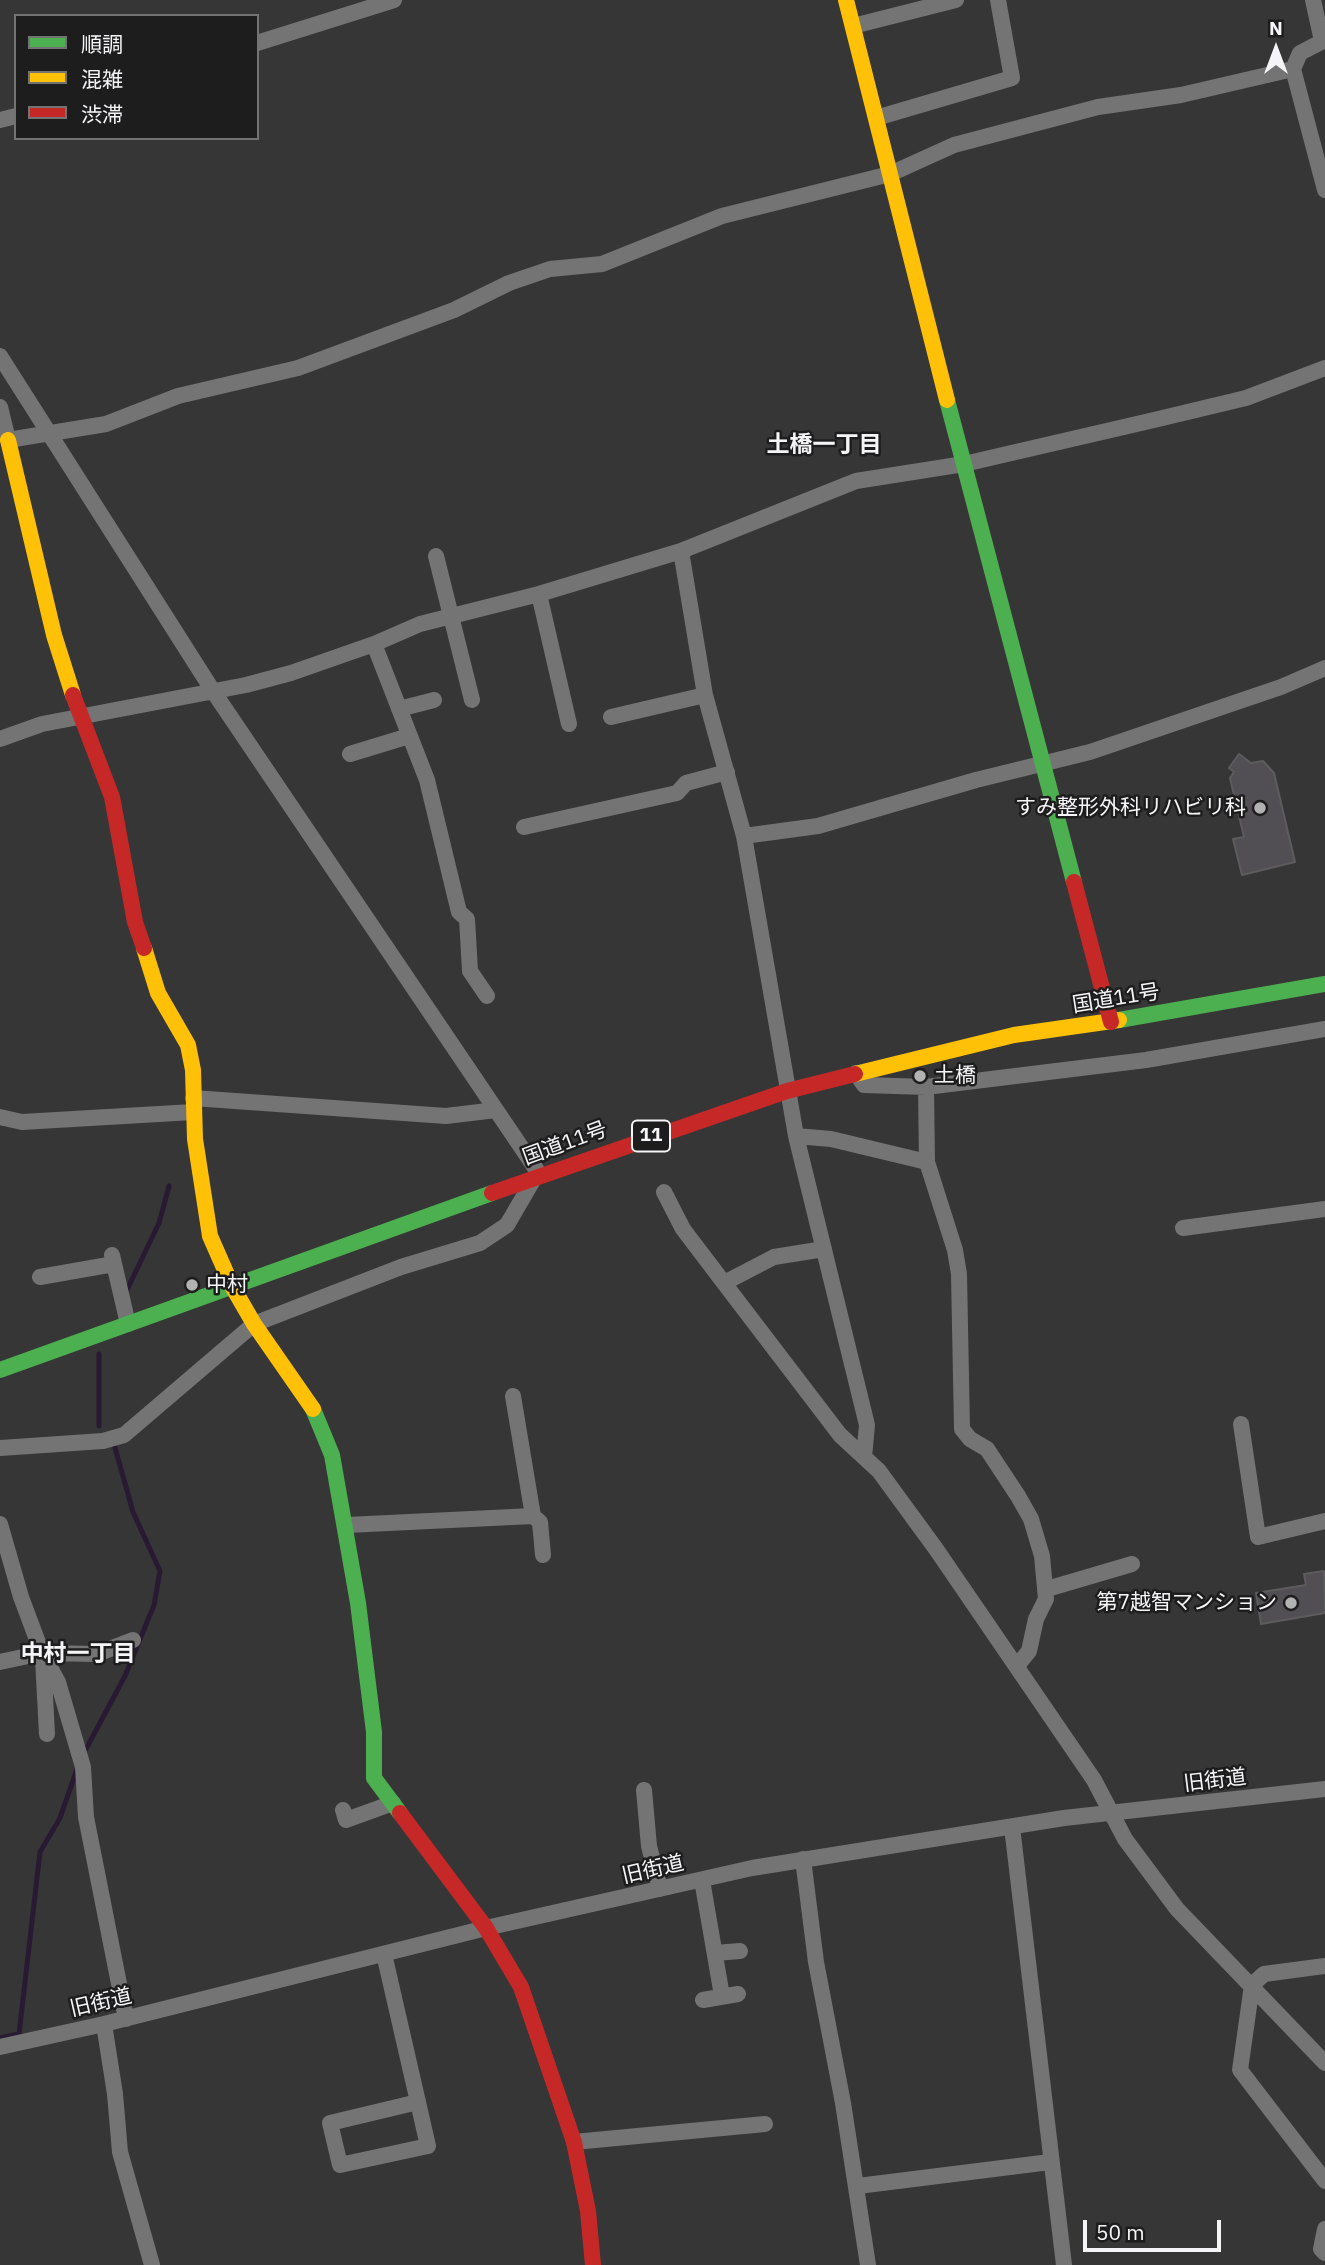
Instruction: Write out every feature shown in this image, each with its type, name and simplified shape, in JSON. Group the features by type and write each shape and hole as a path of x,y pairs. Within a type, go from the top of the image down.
{"main road":[{"path":"846,0 964,464 1045,763 1111,1022"},
{"path":"6,448 54,635 79,716 112,797 129,900 158,993 188,1045 192,1070 192,1105 210,1236 232,1286 254,1324 312,1406 332,1455 347,1525 374,1732 374,1778 486,1928 521,1987 574,2142 588,2211 593,2265"},
{"name":"国道11号","path":"0,1370 538,1176 786,1091 1014,1035 1111,1022 1325,984"}],"street":[{"path":"259,42 394,0"},
{"path":"853,26 956,0"},
{"path":"876,118 1012,78 998,0"},
{"path":"1312,0 1324,41 1300,53 1293,69 1325,190"},
{"path":"0,407 6,448 48,432 106,424 178,396 298,368 454,310 509,284 550,269 602,264 722,216 890,174 954,145 1098,107 1181,95 1293,69"},
{"path":"0,356 213,691 538,1176 507,1225 480,1243 401,1267 254,1324 124,1435 103,1441 0,1448"},
{"path":"0,739 79,716 213,691 291,673 420,624 539,594 681,551 856,481 964,464 1246,398 1325,368"},
{"path":"681,551 705,695 744,835 783,1055 786,1091 867,1426 864,1457"},
{"path":"436,556 472,700"},
{"path":"539,594 569,724"},
{"path":"373,644 426,780 459,912 467,919 470,971 487,996"},
{"path":"744,835 779,834 818,826 1090,752 1281,687 1325,668"},
{"path":"611,717 705,695"},
{"path":"398,709 435,700"},
{"path":"350,754 410,736"},
{"path":"524,827 677,793 686,783 727,772"},
{"path":"856,1073 864,1085 926,1087 1146,1060 1325,1029"},
{"path":"926,1087 927,1162 955,1250 959,1274 962,1429 970,1439 987,1449 1031,1519 1042,1556 1046,1589 1029,1651 1017,1665"},
{"path":"0,1117 23,1122 192,1105 446,1116 496,1110"},
{"path":"796,1136 831,1139 927,1162"},
{"path":"664,1192 683,1229 839,1435 864,1457 904,1505 1017,1665 1113,1814 1125,1839 1177,1909 1325,2063"},
{"path":"1183,1228 1325,1209"},
{"path":"724,1283 774,1257 824,1249"},
{"path":"40,1277 113,1259 128,1324"},
{"path":"513,1396 533,1516 540,1522 543,1555"},
{"path":"1241,1424 1258,1537 1325,1521"},
{"path":"347,1525 533,1516"},
{"path":"0,1524 21,1597 42,1653 58,1682 83,1767 86,1817 126,2019"},
{"path":"1046,1589 1132,1564"},
{"path":"0,1662 42,1653 97,1654 133,1640"},
{"path":"42,1653 47,1734"},
{"name":"旧街道","path":"0,2047 126,2019 486,1928 803,1859 1012,1827 1325,1789"},
{"path":"644,1790 649,1846 660,1889"},
{"path":"343,1810 346,1820 393,1803"},
{"path":"1012,1827 1064,2265"},
{"path":"803,1859 816,1962 858,2186 868,2265"},
{"path":"702,1880 715,1953 730,1995 703,2000"},
{"path":"715,1953 740,1951"},
{"path":"384,1954 418,2102 428,2146 340,2165 330,2123 418,2102"},
{"path":"1325,1965 1265,1974 1252,1986 1240,2070 1325,2181"},
{"path":"104,2024 120,2151 152,2265"},
{"path":"574,2142 765,2124"},
{"path":"858,2186 1050,2162"},
{"path":"1325,2229 1321,2249 1325,2253"}],"building":[{"name":"すみ整形外科リハビリ科","path":"1239,754 1251,763 1263,761 1274,773 1295,862 1242,875 1233,839 1244,837 1230,778 1234,772 1229,768"},
{"name":"第7越智マンション","path":"1324,1571 1325,1613 1261,1624 1256,1593 1306,1585 1304,1574"}],"waterway":[{"path":"126,1292 159,1223 169,1186"},
{"path":"99,1354 99,1426"},
{"path":"86,1749 125,1676 154,1605 160,1571 133,1512 114,1444"},
{"path":"0,2038 19,2034 40,1852 60,1818 77,1769"}],"traffic: fast":[{"path":"947,400 1074,882"},
{"path":"1119,1020 1325,984"},
{"path":"0,1370 492,1193"},
{"path":"313,1409 332,1455 358,1603 374,1732 374,1778 400,1813"}],"traffic: slow":[{"path":"846,0 947,400"},
{"path":"8,440 54,635 73,695"},
{"path":"144,948 158,993 188,1045 193,1070 195,1139 210,1236 232,1286 254,1324 313,1409"},
{"path":"855,1074 1014,1035 1119,1020"}],"traffic: jam":[{"path":"73,695 112,797 135,922 144,948"},
{"path":"1074,882 1111,1022"},
{"path":"492,1193 787,1091 855,1074"},
{"path":"400,1813 486,1928 521,1987 574,2142 588,2211 593,2265"}],"place":[{"name":"すみ整形外科リハビリ科","path":"1260,808"},
{"name":"土橋","path":"920,1076"},
{"name":"中村","path":"192,1285"},
{"name":"第7越智マンション","path":"1291,1603"}],"district":[{"name":"土橋一丁目","path":"824,445"},
{"name":"中村一丁目","path":"78,1654"}]}
